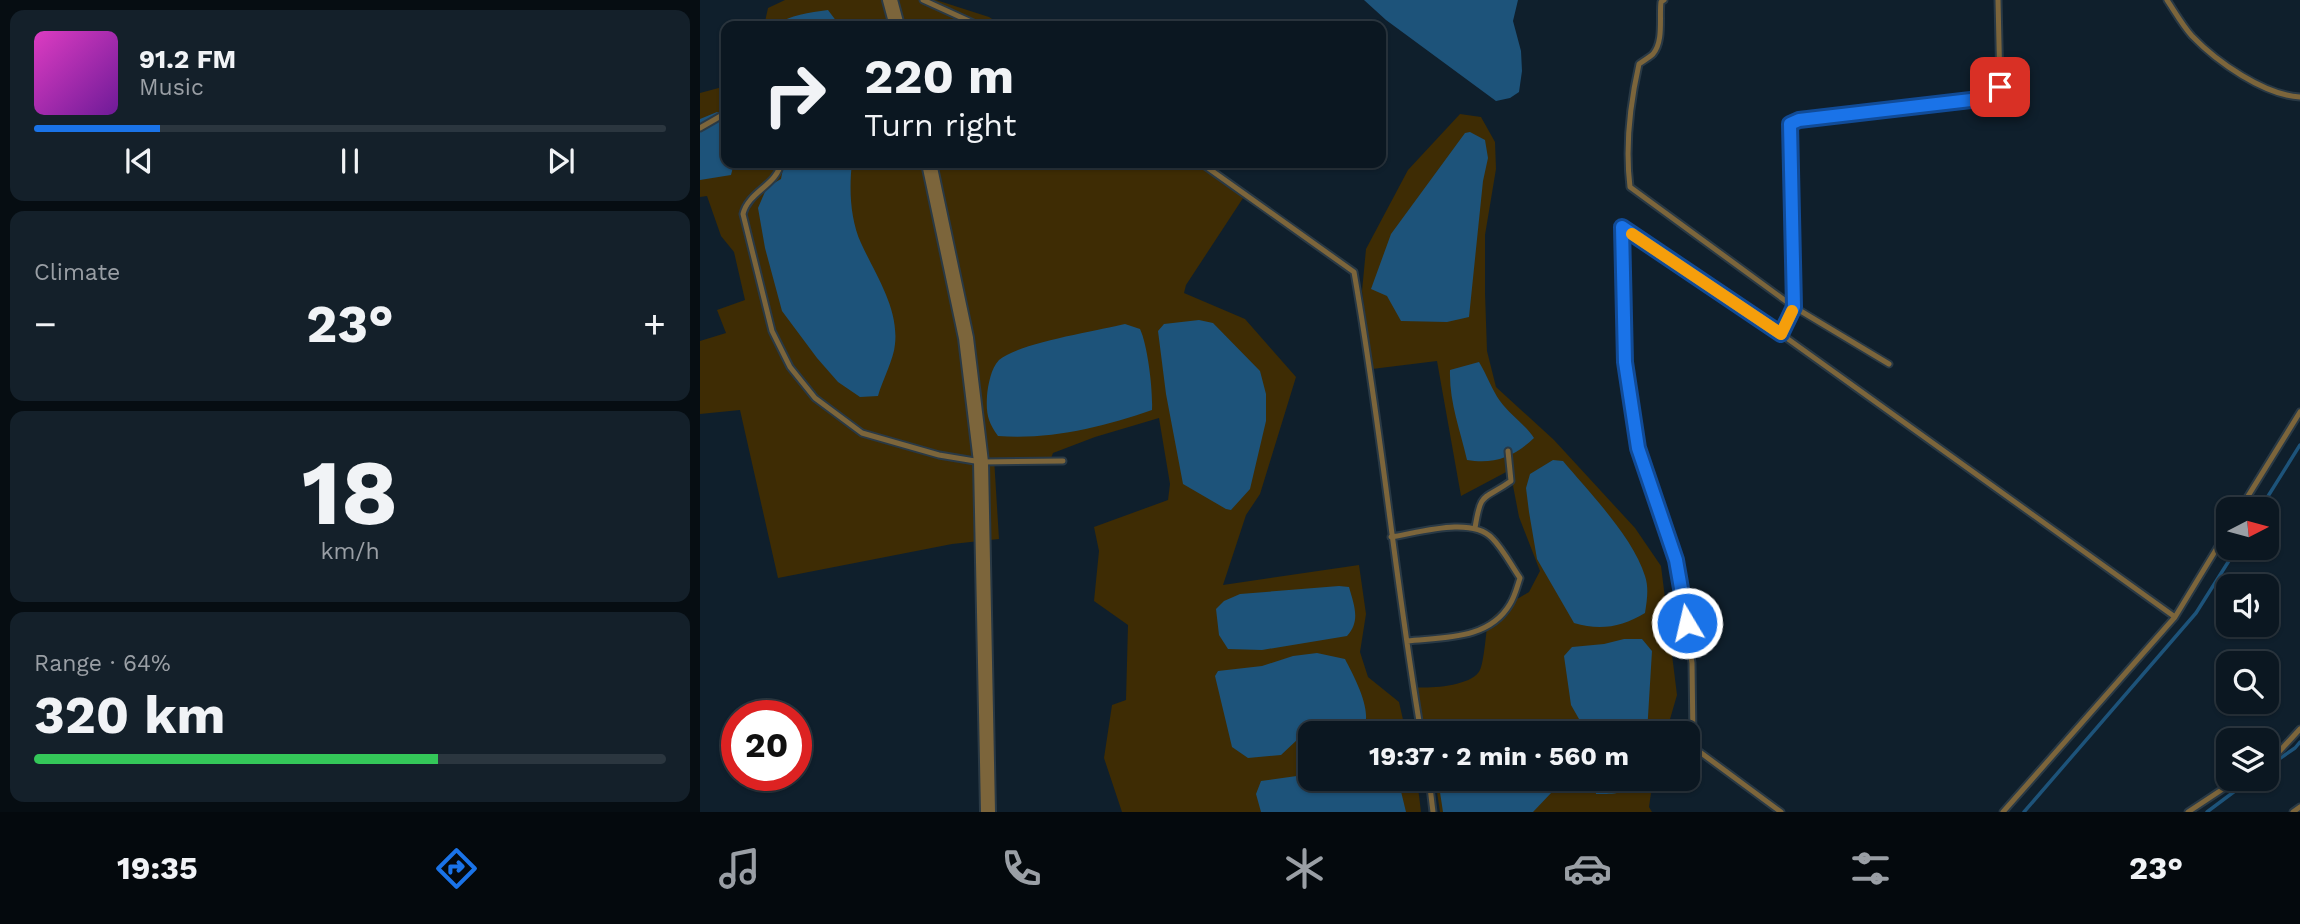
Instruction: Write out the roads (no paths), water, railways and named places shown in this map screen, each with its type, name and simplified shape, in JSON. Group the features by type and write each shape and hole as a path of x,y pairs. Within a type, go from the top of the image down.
{"street":[{"path":"890,0 896,21"},
{"path":"930,168 966,338 981,462 988,812"}],"lane":[{"path":"923,0 969,21"},
{"path":"1664,0 1661,2 1660,34 1655,52 1639,64 1631,101 1628,172 1630,187 1794,307 1889,364"},
{"path":"1781,334 1794,307 1790,124 1799,120 1988,98 1996,94 2000,87 1998,0"},
{"path":"2167,0 2192,36 2223,62 2247,79 2276,93 2300,97"},
{"path":"700,128 721,116"},
{"path":"779,168 779,172 745,203 743,214 772,331 790,367 815,398 862,433 939,455 981,462 1063,461"},
{"path":"1208,168 1354,272 1419,721"},
{"path":"1693,721 1692,663 1679,572 1638,448 1625,362 1622,227 1781,334 2175,617"},
{"path":"2247,497 2300,412"},
{"path":"1475,528 1479,503 1487,493 1500,489 1511,481 1508,450"},
{"path":"1391,537 1461,526 1475,528 1490,535 1520,578 1511,603 1498,620 1480,631 1459,636 1407,641"},
{"path":"2003,812 2175,617 2216,550"},
{"path":"2279,752 2300,729"},
{"path":"1700,752 1780,812"},
{"path":"1430,791 1433,812"},
{"path":"2188,812 2220,791"},
{"path":"2293,812 2300,807"}],"water":[{"path":"1364,0 1518,0 1513,21 1521,51 1519,92 1510,98 1496,101 1386,20"},
{"path":"828,10 836,21 783,21"},
{"path":"717,112 721,114 721,168 733,168 731,175 700,180 700,119"},
{"path":"1470,132 1485,140 1488,158 1483,181 1469,317 1447,322 1401,321 1387,296 1371,289 1391,234 1465,133"},
{"path":"783,168 852,168 851,193 855,224 861,243 890,304 895,331 892,356 878,396 860,397 838,382 782,311 765,248 758,208 767,187 781,179"},
{"path":"1199,320 1213,323 1260,371 1266,394 1266,421 1250,489 1231,510 1183,484 1166,394 1158,331 1164,324"},
{"path":"1125,324 1140,329 1143,337 1152,392 1152,410 1076,431 1037,436 998,436 988,418 987,392 990,377 999,360 1040,343"},
{"path":"1479,362 1500,401 1534,438 1504,458 1487,461 1467,460 1450,382 1450,370"},
{"path":"1553,460 1563,461 1631,546 1646,581 1645,613 1628,622 1611,626 1593,627 1574,623 1537,559 1529,512 1526,488 1530,474"},
{"path":"1349,587 1354,606 1354,625 1347,636 1262,650 1228,649 1219,635 1216,609 1224,601 1240,594"},
{"path":"1624,639 1642,639 1652,651 1648,721 1580,721 1571,705 1564,656 1572,647"},
{"path":"1317,653 1345,659 1362,696 1365,721 1298,721 1298,739 1281,755 1248,758 1232,747 1215,676 1218,671 1262,666 1293,656"},
{"path":"1298,776 1298,791 1401,791 1406,812 1261,812 1256,794 1261,781"},
{"path":"1440,791 1559,791 1552,792 1533,812 1443,812"},
{"path":"1595,791 1625,791 1614,793 1596,794"}],"waterway":[{"path":"2268,497 2300,445"},
{"path":"2024,812 2196,613 2229,560"},
{"path":"2279,759 2300,742"},
{"path":"2207,812 2235,791"}]}
